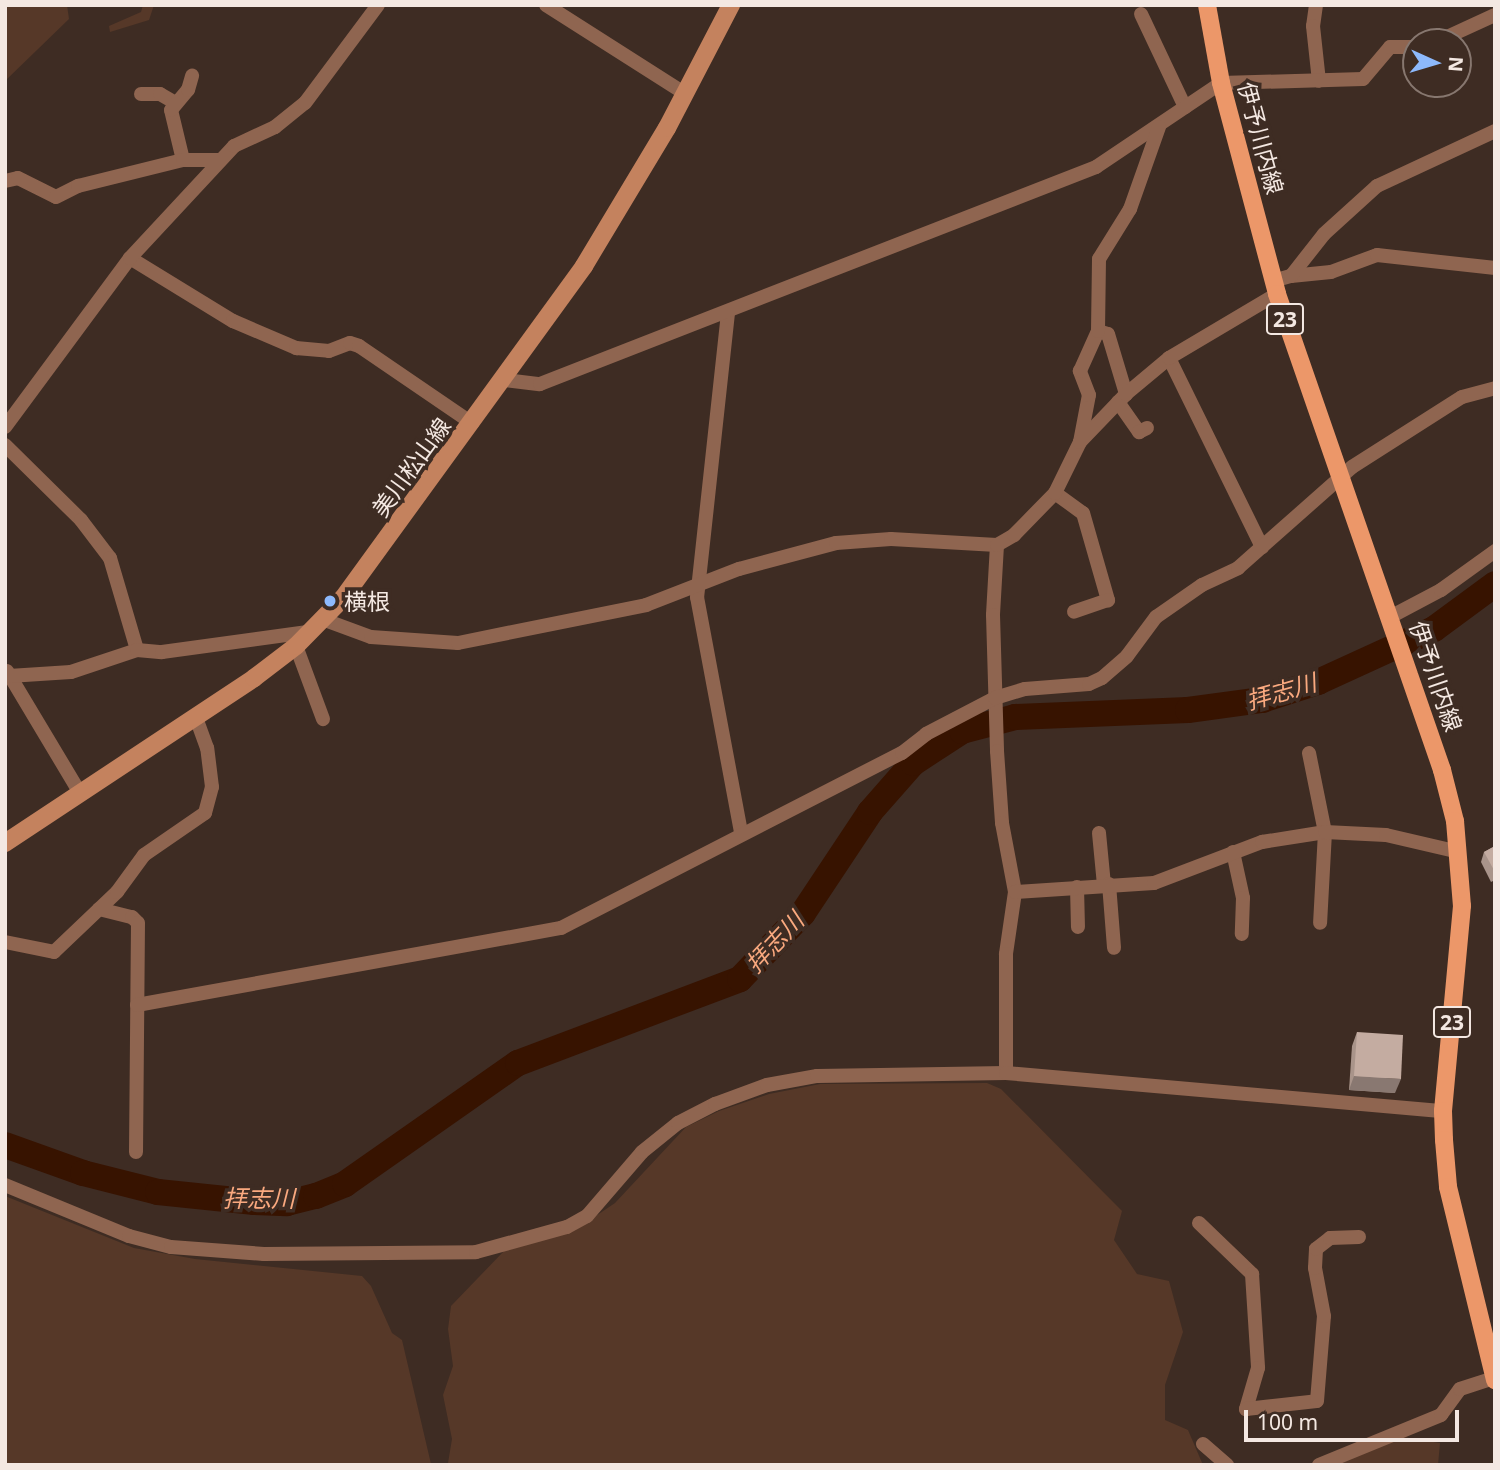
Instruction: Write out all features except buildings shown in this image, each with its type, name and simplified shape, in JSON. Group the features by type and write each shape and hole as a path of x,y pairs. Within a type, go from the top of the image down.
{"main road":[{"name":"美川松山線","path":"5,844 196,718 296,646 365,572 505,380 618,211 731,5"},
{"name":"伊予川内線","path":"1207,5 1221,83 1275,288 1442,770 1459,852 1460,935 1443,1111 1448,1187 1493,1371"}],"street":[{"path":"546,5 684,93"},
{"path":"1316,5 1313,26 1319,81"},
{"path":"5,427 130,258 219,160 305,103 374,7"},
{"path":"1141,14 1185,107"},
{"path":"1467,28 1495,15"},
{"path":"505,380 540,384 728,313 1096,167 1221,83 1363,79 1390,47 1402,47"},
{"path":"183,160 172,125 173,102 188,89 192,76"},
{"path":"141,94 160,94 173,102"},
{"path":"322,619 371,637 458,643 646,605 700,583 775,558 845,542 891,539 997,545 1014,535 1055,493 1080,442 1089,395 1080,364 1098,331 1099,259 1130,209 1159,127"},
{"path":"1080,442 1122,398 1169,358 1291,276 1324,234 1377,186 1495,131"},
{"path":"5,181 18,178 56,197 78,186 183,160 219,160"},
{"path":"1291,276 1331,272 1377,255 1495,268"},
{"path":"130,258 233,321 296,348 329,351 350,343 359,346 472,423"},
{"path":"728,313 698,597 741,832"},
{"path":"1098,331 1108,334 1122,398 1139,432 1147,428"},
{"path":"1169,358 1262,547"},
{"path":"138,1005 561,928 741,832 902,753 926,734 995,701 1025,689 1089,684 1102,678 1127,656 1156,617 1202,585 1238,568 1341,479 1462,397 1495,388"},
{"path":"5,445 81,520 110,558 137,650"},
{"path":"1055,493 1083,513 1108,600 1074,612"},
{"path":"997,545 997,751 1002,822 1015,891 1006,954 1006,1073"},
{"path":"1391,621 1441,590 1495,551"},
{"path":"7,673 71,672 137,650 162,652 308,632"},
{"path":"296,646 323,719"},
{"path":"7,673 80,793"},
{"path":"5,942 54,952 99,909 144,855 205,813 211,802 208,748 196,718"},
{"path":"1309,753 1325,832 1321,923"},
{"path":"1099,832 1114,948"},
{"path":"1015,891 1168,879 1233,852 1325,832 1386,835 1459,852"},
{"path":"1233,852 1243,898 1242,934"},
{"path":"1077,887 1078,927"},
{"path":"99,909 132,917 138,922 136,1152"},
{"path":"5,1185 138,1240 171,1247 264,1254 476,1252 567,1227 587,1216 642,1152 678,1123 767,1085 856,1073 1006,1073 1443,1111"},
{"path":"1199,1223 1252,1274 1258,1368 1246,1409 1317,1401 1324,1316 1316,1249 1330,1238 1359,1237"},
{"path":"1319,1465 1441,1415 1460,1389 1493,1371"},
{"path":"1203,1444 1227,1465"}],"shaded area":[{"path":"5,5 67,5 69,19 5,81"},
{"path":"143,5 154,5 149,20 110,32 109,26 141,12"},
{"path":"987,1083 1001,1089 1122,1211 1114,1240 1137,1274 1169,1281 1183,1332 1165,1385 1165,1420 1188,1430 1203,1465 5,1465 5,1196 134,1248 195,1259 362,1276 371,1286 392,1333 402,1340 431,1464 448,1463 452,1439 443,1395 453,1366 448,1329 451,1306 504,1251 581,1226 615,1203 686,1127 719,1111 769,1094 820,1084"},
{"path":"1403,1437 1440,1443 1438,1465 1332,1465"}],"waterway":[{"name":"拝志川","path":"5,1145 83,1173 158,1192 287,1203 316,1196 345,1184 518,1063 740,979 803,913 870,812 913,763 962,731 1015,717 1188,710 1262,700 1318,682 1434,629 1495,584"}],"place":[{"name":"横根","path":"330,601"}]}
